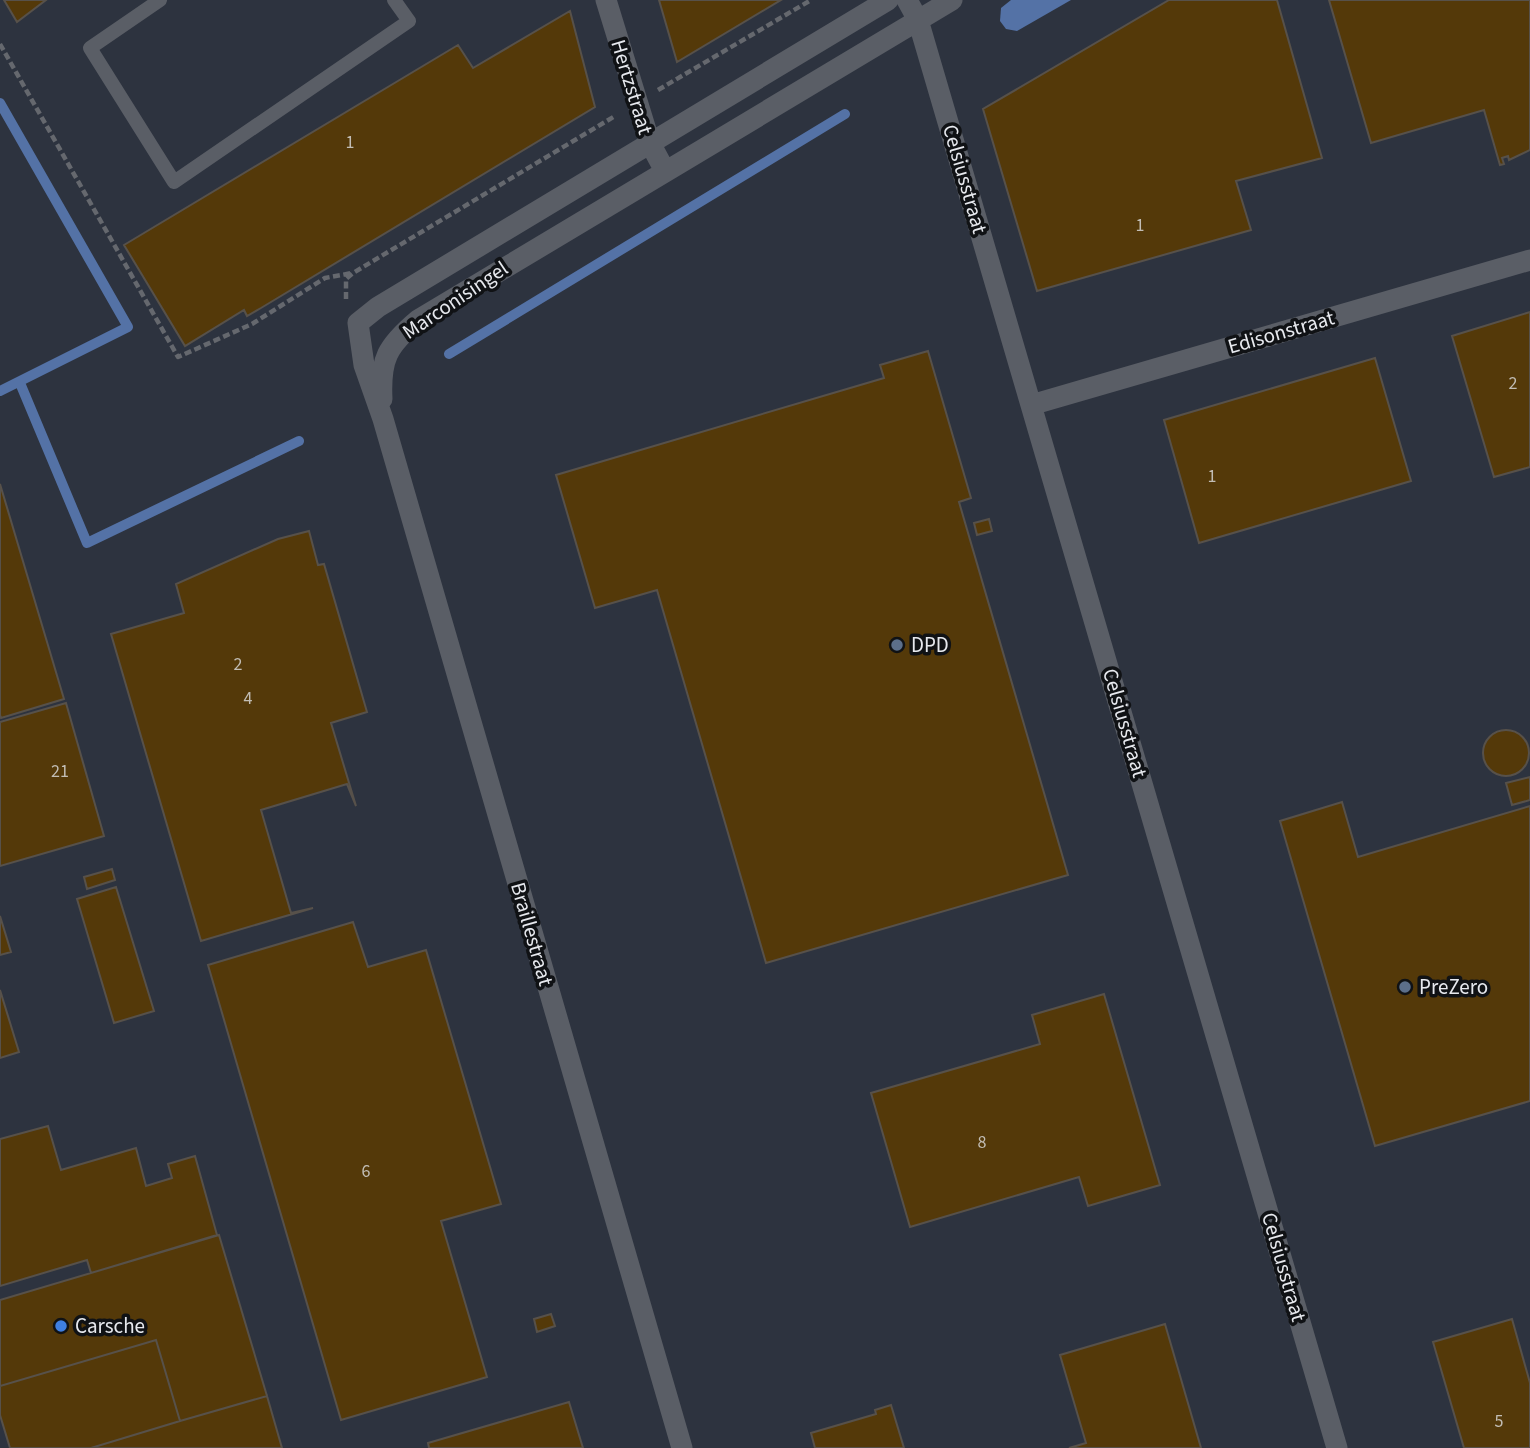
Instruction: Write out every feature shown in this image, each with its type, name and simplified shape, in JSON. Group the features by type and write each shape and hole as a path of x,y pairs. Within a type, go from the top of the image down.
{"street":[{"name":"Hertzstraat","path":"606,0 636,103 650,143 665,171"},
{"name":"Marconisingel","path":"383,419 364,365 358,323 378,307 888,0"},
{"name":"Celsiusstraat","path":"907,0 918,20 1337,1448"},
{"name":"Marconisingel","path":"383,419 381,377 384,357 398,337 456,296 952,0"},
{"name":"Edisonstraat","path":"1031,405 1530,260"},
{"name":"Braillestraat","path":"383,419 682,1448"}],"lane":[{"path":"160,0 90,48 174,182 409,21 394,0"}],"path":[{"path":"0,44 178,357 252,324 325,278 353,272 811,0"}],"shaded area":[{"path":"0,0 1530,0 1530,1448 0,1448"}],"water":[{"path":"1011,0 1071,0 1017,31 1006,29 1000,21 1001,8"}],"building":[{"path":"4,0 46,0 17,22"},
{"path":"659,0 781,0 677,62"},
{"path":"1169,0 1277,0 1322,158 1236,181 1251,230 1037,291 983,109"},
{"path":"1329,0 1530,0 1530,150 1509,160 1508,156 1502,158 1504,164 1500,165 1484,110 1371,143"},
{"path":"570,11 595,107 261,308 247,316 244,310 185,346 124,245 458,45 473,68"},
{"path":"1530,312 1530,467 1494,477 1452,336"},
{"path":"928,351 971,498 959,502 1068,875 766,963 657,590 595,608 556,475 884,378 880,365"},
{"path":"1375,358 1411,481 1199,543 1164,420"},
{"path":"0,484 64,699 1,718 0,715"},
{"path":"989,519 992,531 977,535 974,523"},
{"path":"309,531 318,565 324,564 367,712 331,723 356,806 347,784 261,810 291,913 313,908 201,941 111,634 184,613 176,584 278,539"},
{"path":"66,703 104,836 0,866 0,722"},
{"path":"1506,730 1515,731 1522,737 1528,744 1528,762 1522,769 1515,775 1506,776 1497,775 1490,769 1484,762 1483,753 1484,744 1490,737 1497,731"},
{"path":"1530,777 1530,800 1512,805 1506,783"},
{"path":"1342,802 1358,857 1530,806 1530,1101 1375,1146 1280,821"},
{"path":"112,869 115,880 87,889 84,877"},
{"path":"116,887 154,1011 114,1023 77,899"},
{"path":"0,916 11,952 0,955"},
{"path":"353,922 368,967 426,950 501,1204 441,1221 487,1377 341,1420 208,965"},
{"path":"0,990 19,1052 0,1058"},
{"path":"1104,994 1160,1185 1088,1206 1079,1177 910,1227 871,1093 1040,1044 1032,1015"},
{"path":"48,1126 61,1170 136,1148 146,1186 172,1178 168,1164 195,1156 217,1235 91,1273 87,1260 0,1286 0,1139"},
{"path":"219,1235 267,1396 180,1421 156,1340 0,1386 0,1300"},
{"path":"551,1314 555,1326 537,1332 534,1319"},
{"path":"1512,1319 1530,1383 1530,1448 1464,1448 1433,1342"},
{"path":"1165,1324 1201,1448 1069,1448 1086,1443 1060,1355"},
{"path":"156,1340 180,1421 91,1448 10,1448 0,1415 0,1386"},
{"path":"267,1396 282,1448 91,1448 180,1421"},
{"path":"569,1402 583,1448 429,1448 428,1443"},
{"path":"891,1405 904,1448 815,1448 811,1433 876,1414 875,1410"}],"waterway":[{"path":"0,103 128,327 0,391"},
{"path":"449,354 845,114"},
{"path":"20,383 87,543 299,441"}],"place":[{"name":"DPD","path":"897,645"},
{"name":"PreZero","path":"1405,987"},
{"name":"Carsche","path":"61,1326"}]}
